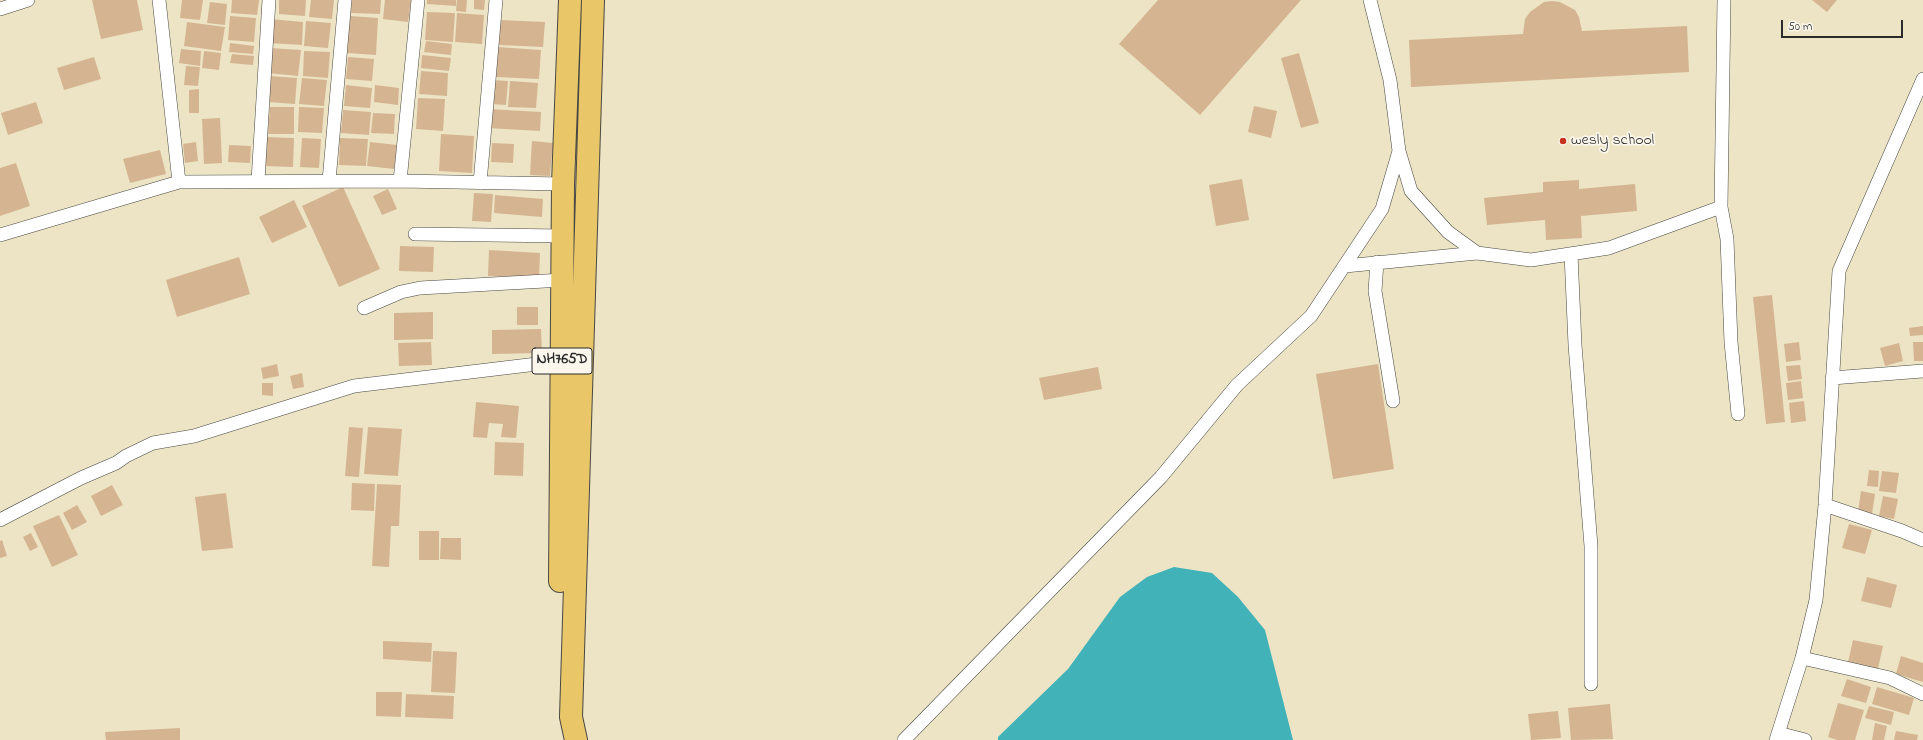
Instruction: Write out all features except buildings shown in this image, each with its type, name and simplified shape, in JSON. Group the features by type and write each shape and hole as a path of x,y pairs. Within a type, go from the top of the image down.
{"highway":[{"name":"NH765D","path":"560,740 563,184 570,0"},
{"name":"NH765D","path":"576,740 571,717 593,0"}],"street":[{"path":"0,9 28,0"},
{"path":"159,0 178,182"},
{"path":"258,181 269,0"},
{"path":"329,181 345,0"},
{"path":"400,181 418,0"},
{"path":"480,182 496,0"},
{"path":"1370,0 1390,80 1399,151 1411,191 1448,232 1477,252"},
{"path":"1724,0 1722,207 1728,239 1732,342 1738,414"},
{"path":"1804,740 1777,736 1802,658 1816,600 1825,505 1839,272 1921,87"},
{"path":"904,740 1161,477 1236,385 1311,316 1382,209 1399,151"},
{"path":"0,235 178,182 400,181 563,184"},
{"path":"1345,266 1477,252 1531,260 1571,254 1609,248 1722,207"},
{"path":"415,234 563,236"},
{"path":"1571,254 1575,345 1591,546 1591,684"},
{"path":"1377,262 1375,291 1393,401"},
{"path":"364,308 401,292 420,288 563,280"},
{"path":"0,520 81,478 116,463 126,456 153,443 194,436 354,386 562,361"},
{"path":"1832,378 1923,371"},
{"path":"1825,505 1902,531 1923,540"},
{"path":"1802,658 1890,678 1923,694"}],"water":[{"path":"1174,567 1212,573 1238,597 1265,630 1293,740 998,740 998,737 1068,669 1120,597 1147,577"}],"place":[{"name":"wesly school","path":"1563,141"}]}
